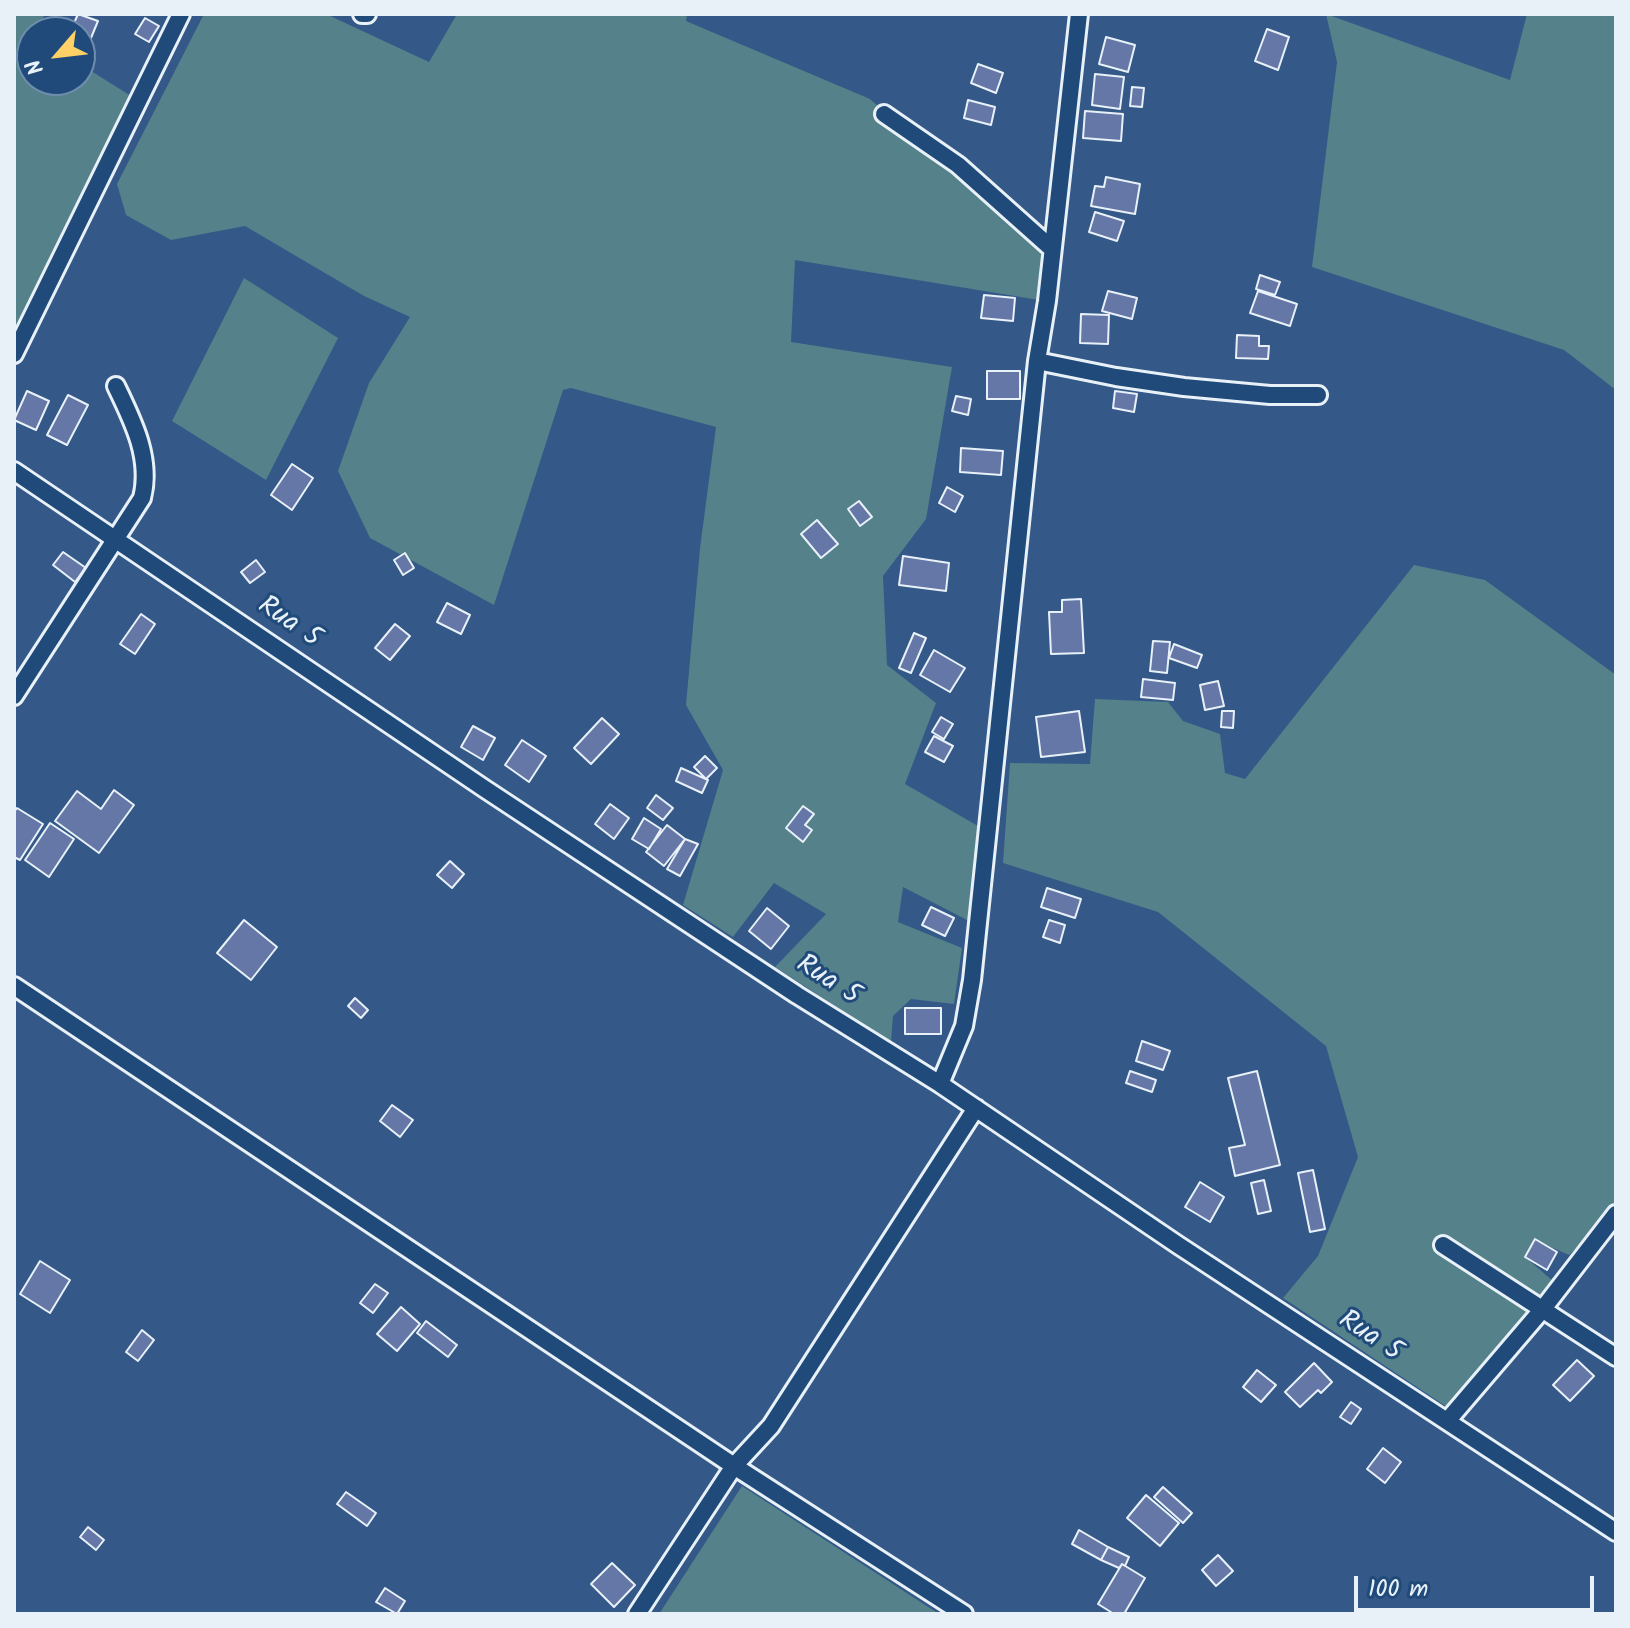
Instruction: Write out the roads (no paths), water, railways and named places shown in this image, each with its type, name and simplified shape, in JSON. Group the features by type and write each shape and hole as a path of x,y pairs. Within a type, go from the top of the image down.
{"street":[{"path":"14,354 181,14"},
{"path":"940,1084 964,1026 972,980 1037,361 1047,301 1079,14"},
{"path":"884,114 958,165 1051,248"},
{"path":"1037,361 1184,387 1270,395 1318,395"},
{"path":"14,696 142,498 146,469 130,414 116,386"},
{"name":"Rua 5","path":"14,471 485,789 797,995 940,1084 1178,1245 1616,1532"},
{"path":"14,986 734,1466 964,1614"},
{"path":"637,1614 734,1466 771,1426 976,1108"},
{"path":"1448,1420 1542,1310 1616,1214"},
{"path":"1443,1245 1616,1357"}]}
